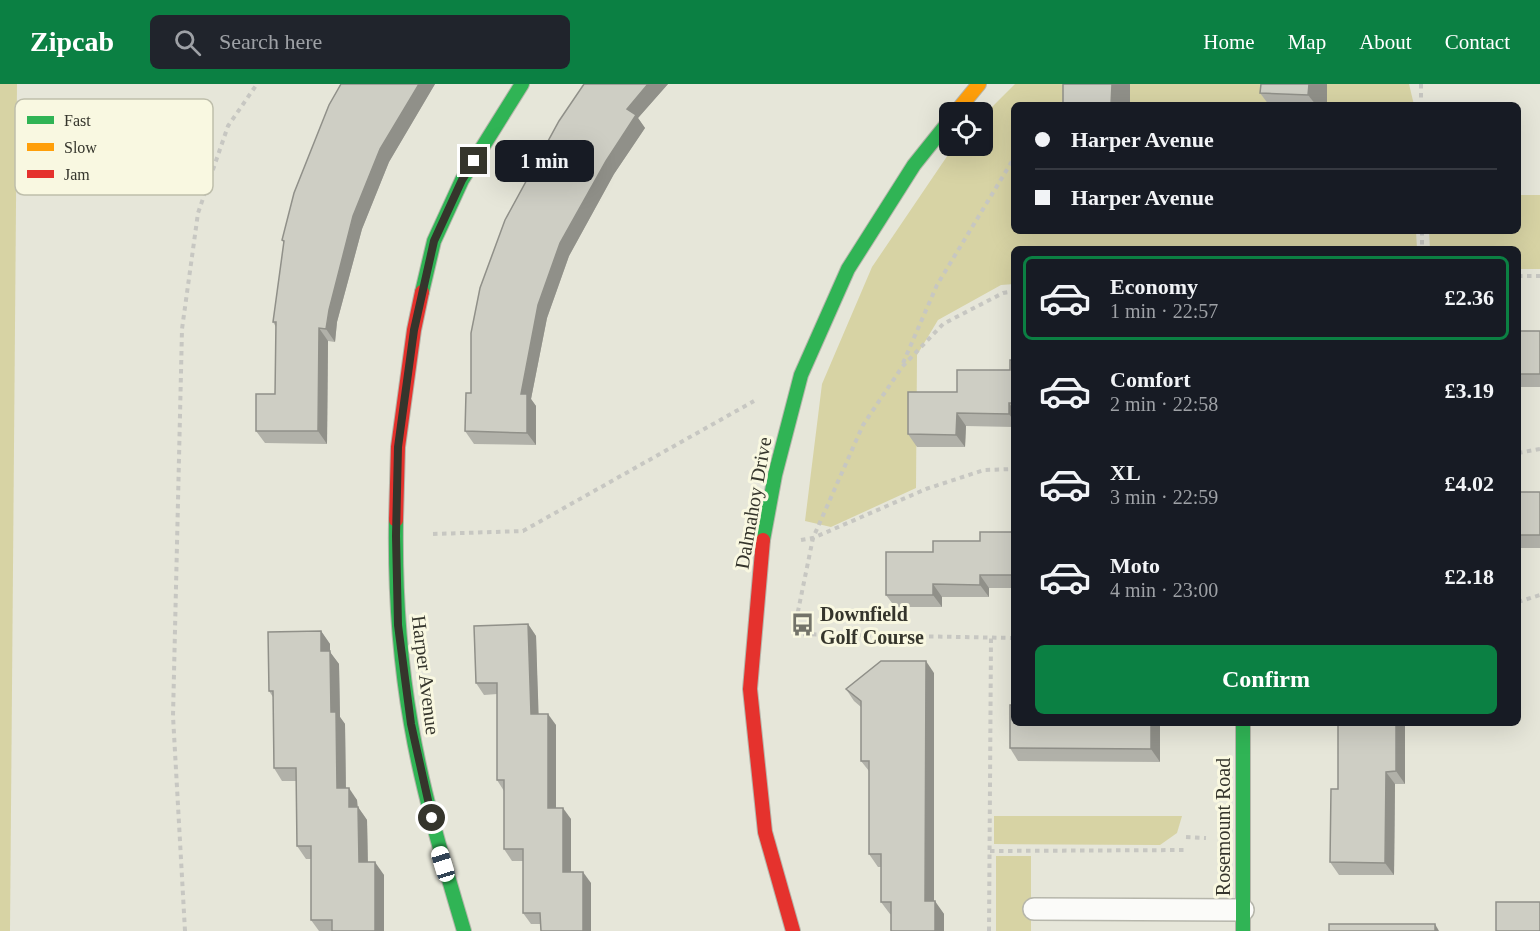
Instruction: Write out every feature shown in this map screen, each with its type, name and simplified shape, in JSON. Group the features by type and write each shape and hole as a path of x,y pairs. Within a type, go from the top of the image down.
{"street":[{"name":"Harper Avenue","path":"464,931 437,841 411,724 398,625 396,536 398,447 414,330 434,241 462,180 522,84"},
{"path":"964,102 979,84"},
{"name":"Dalmahoy Drive","path":"793,931 765,832 750,689 762,547 775,475 801,375 848,269 914,165 939,134"},
{"name":"Rosemount Road","path":"1242,931 1243,726"}],"lane":[{"path":"1034,909 1243,910"}],"path":[{"path":"213,170 228,126 257,84"},
{"path":"1421,84 1421,102"},
{"path":"902,367 937,285 1011,163"},
{"path":"184,931 173,716 182,329 198,213 204,195"},
{"path":"1521,276 1540,276"},
{"path":"1011,292 1003,293 943,324 902,367 863,425 813,538 794,634 1011,638"},
{"path":"396,536 523,531 801,375"},
{"path":"1521,452 1540,448"},
{"path":"762,547 813,538 926,489 984,470 1011,469"},
{"path":"1521,602 1540,595"},
{"path":"989,931 991,638"},
{"path":"990,851 1186,850"}],"shaded area":[{"path":"0,84 17,84 17,99 15,99 10,931 0,931"},
{"path":"1015,84 1082,84 1082,102 1011,102 1011,234 1416,234 1417,246 1011,246 1011,284 1001,285 938,320 917,355 916,488 831,527 805,521 822,384 872,267 947,156 993,156 993,106"},
{"path":"1130,84 1279,84 1279,102 1130,102"},
{"path":"1327,84 1409,84 1413,102 1327,102"},
{"path":"1521,195 1540,195 1540,269 1521,269 1521,246 1430,246 1429,234 1521,234"},
{"path":"994,816 1182,816 1177,833 1160,845 994,844"},
{"path":"996,856 1031,856 1031,931 996,931"}],"building":[{"path":"341,84 419,84 380,149 353,216 326,329 319,328 318,431 256,431 256,394 275,394 276,322 273,322 284,241 282,240 294,193 329,105"},
{"path":"584,84 648,84 627,109 636,115 606,161 560,243 538,305 521,394 527,394 527,433 465,431 466,393 471,393 471,333 480,288 505,220 559,121"},
{"path":"1063,84 1112,84 1111,102 1063,102"},
{"path":"1261,84 1309,84 1308,95 1260,93"},
{"path":"1521,331 1540,331 1540,374 1521,374"},
{"path":"1011,360 1009,414 957,413 956,435 908,434 908,392 957,392 957,370 1010,370"},
{"path":"1521,492 1540,492 1540,535 1521,535"},
{"path":"980,532 1011,532 1011,575 980,575 980,585 933,584 933,595 886,595 886,552 933,552 933,541 980,541"},
{"path":"528,624 531,714 548,714 548,808 563,808 563,872 583,872 583,931 541,931 540,913 523,913 523,849 504,849 504,780 497,780 497,683 476,683 474,626"},
{"path":"321,631 321,651 330,651 331,712 336,712 337,788 349,788 349,807 358,807 359,862 375,862 375,931 332,931 332,920 311,920 311,846 297,846 296,768 274,768 273,691 269,691 268,632"},
{"path":"881,661 926,661 925,901 935,901 935,931 891,931 891,902 881,902 881,854 869,854 869,761 861,761 861,701 846,689"},
{"path":"1010,705 1011,726 1151,726 1151,749 1010,748"},
{"path":"1338,726 1396,726 1396,771 1386,772 1385,863 1330,862 1331,789 1338,789"},
{"path":"1496,902 1540,902 1540,931 1496,931"},
{"path":"1329,924 1435,924 1435,931 1329,931"}],"traffic: fast":[{"path":"422,292 434,241 462,180 522,84"},
{"path":"763,540 775,475 801,375 848,269 914,165 939,134"},
{"path":"396,520 399,622 403,673 411,724 428,802 464,931"},
{"path":"1243,726 1243,931"}],"traffic: slow":[{"path":"964,102 979,84"}],"traffic: jam":[{"path":"396,520 398,447 414,330 422,292"},
{"path":"763,540 750,689 765,832 793,931"}],"place":[{"name":"Downfield Golf Course","path":"802,625"}],"route":[{"path":"432,818 411,724 398,625 396,536 398,447 414,330 434,241 462,180 474,161"}]}
